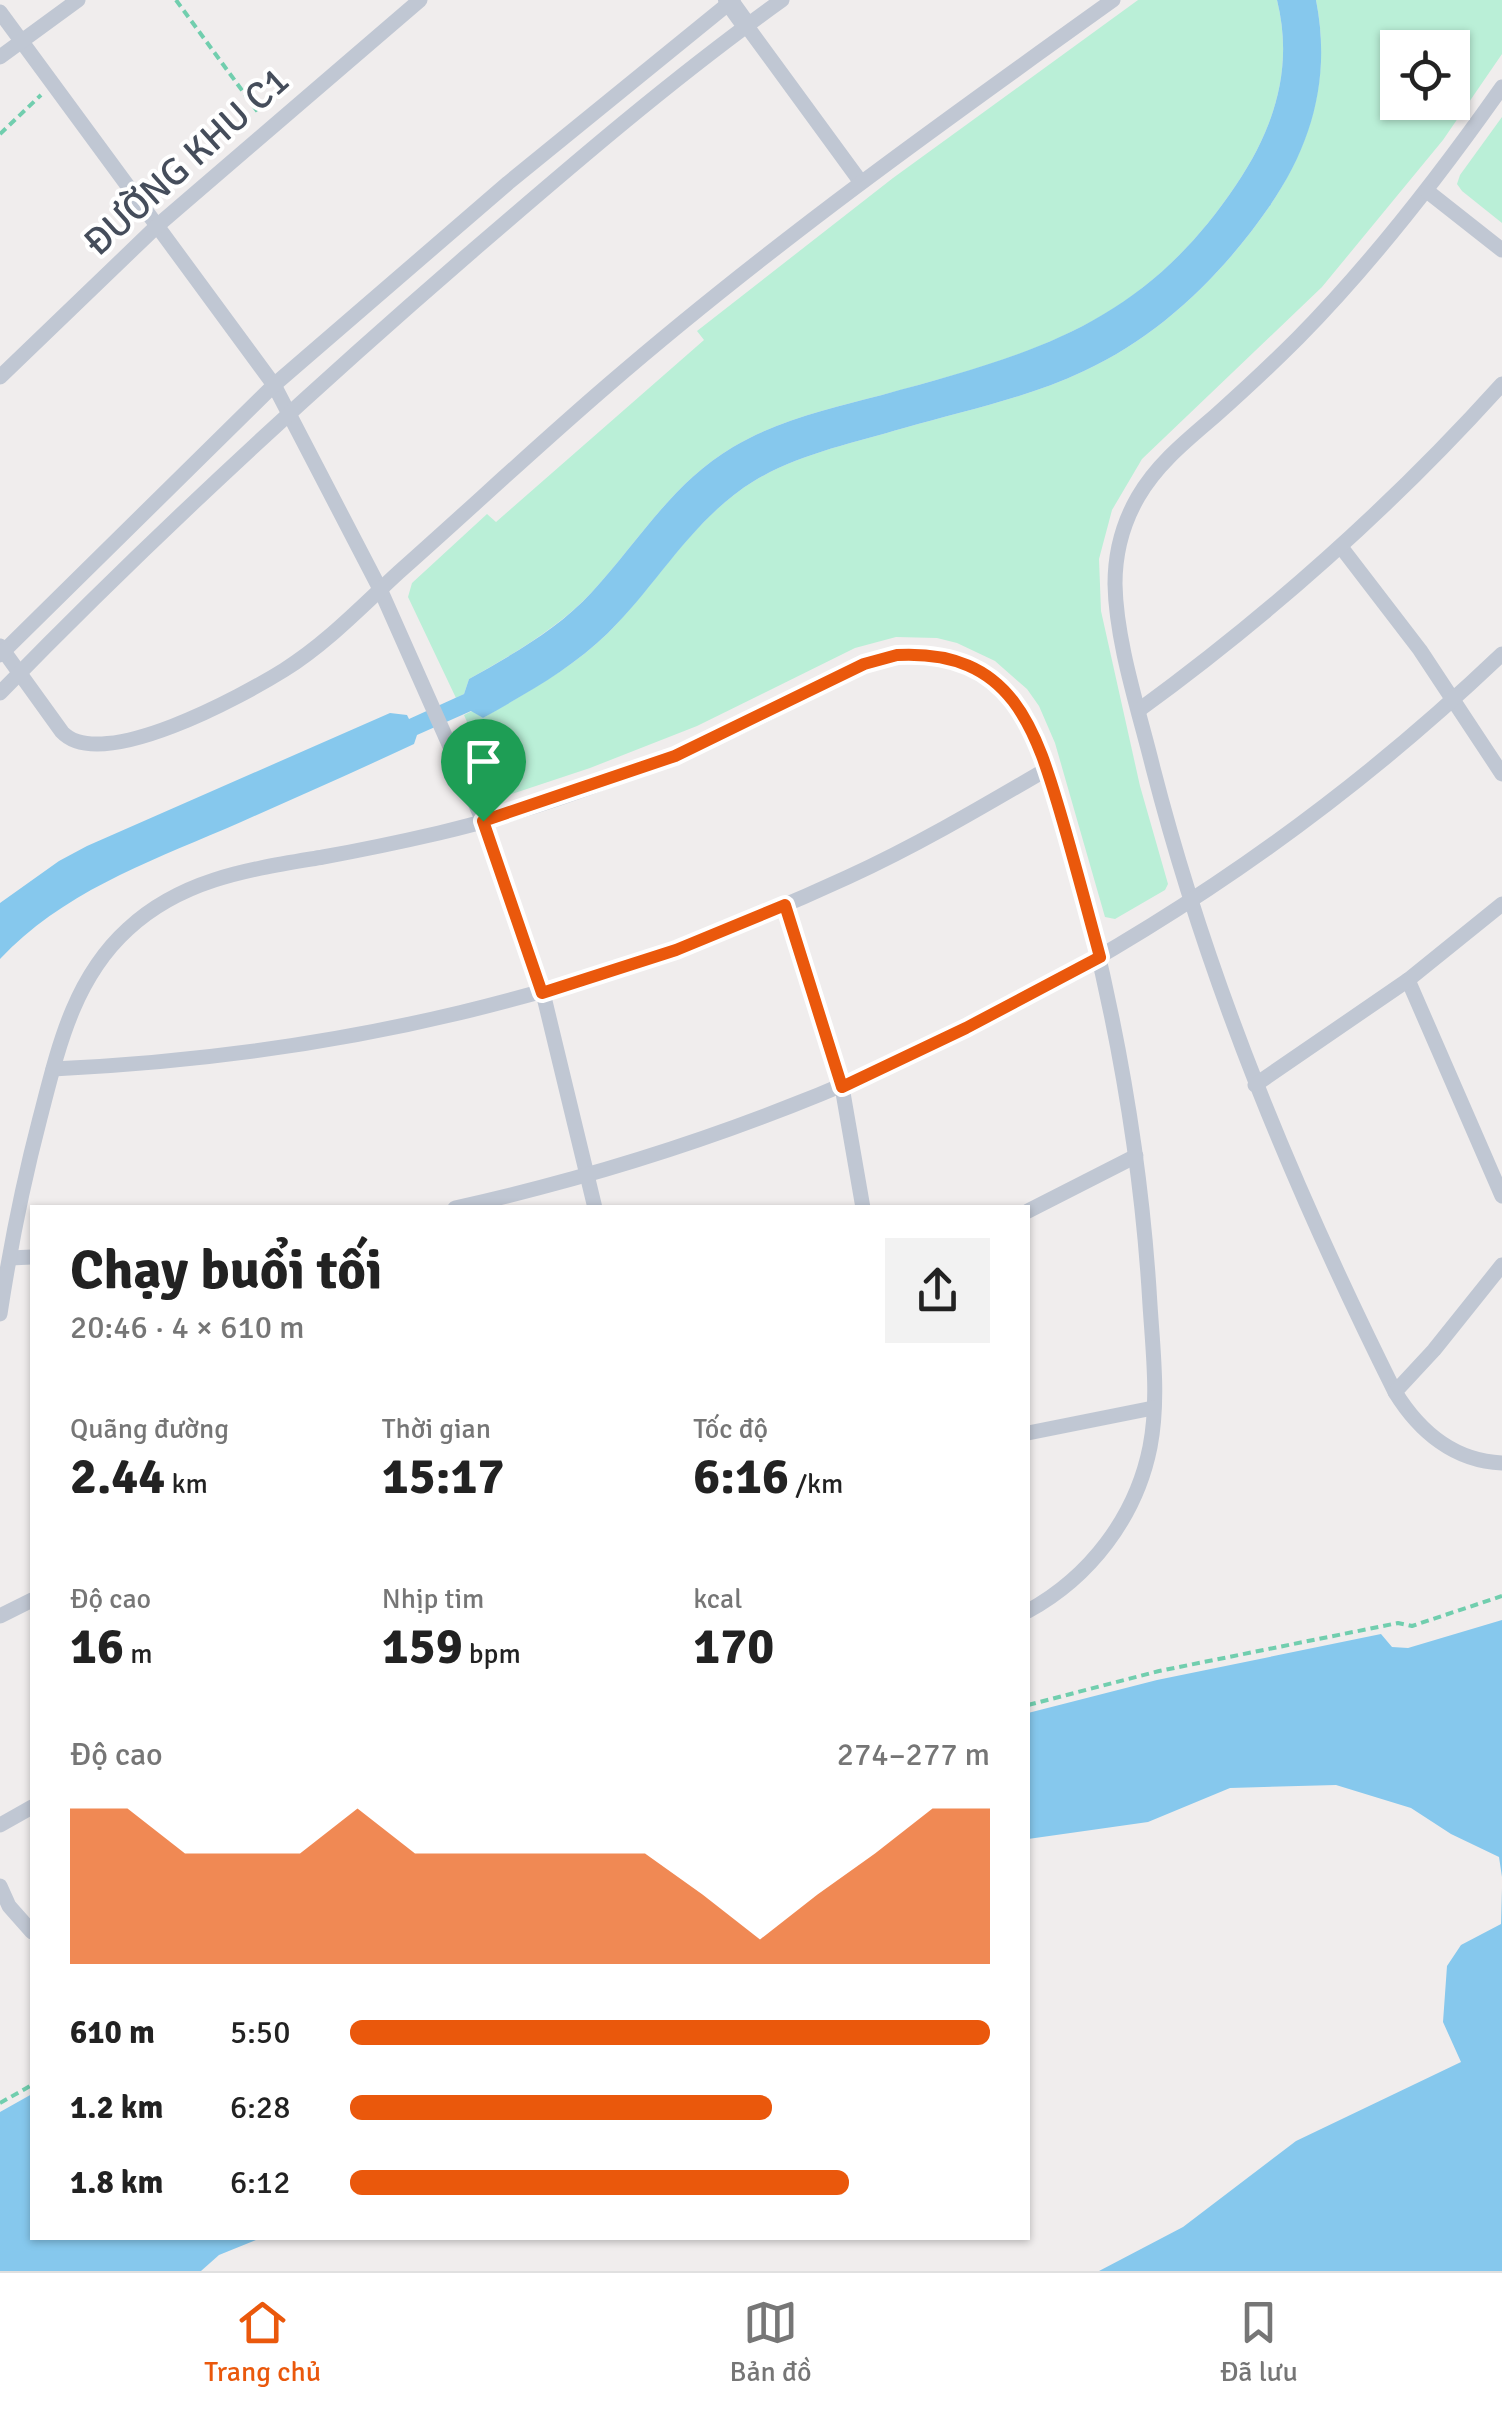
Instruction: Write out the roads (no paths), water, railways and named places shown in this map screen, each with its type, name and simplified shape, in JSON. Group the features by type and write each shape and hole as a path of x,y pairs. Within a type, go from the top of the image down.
{"street":[{"path":"0,57 78,0"},
{"name":"ĐƯỜNG KHU C1","path":"0,376 158,226 420,0"},
{"path":"0,693 147,546 290,412 525,206 746,25 782,0"},
{"path":"860,181 730,1 508,183 274,385 1,651 71,740 85,745 118,742 188,719 253,688 326,640 607,386 860,181 1113,0"},
{"path":"0,12 274,385 380,590 483,821 542,993 594,1205"},
{"path":"1502,87 1428,190 1300,336 1162,464 1135,501 1120,540 1115,582 1120,626 1139,710 1190,901 1254,1085 1324,1244 1412,1418 1436,1440 1463,1455 1502,1464"},
{"path":"1428,190 1502,250"},
{"path":"1139,710 1254,622 1342,547 1419,474 1502,384"},
{"path":"1342,547 1454,699 1502,774"},
{"path":"467,1205 589,1175 720,1135 842,1087 966,1028 1100,957 1190,901 1331,802 1502,654"},
{"path":"0,1314 52,1070 76,999 104,955 128,929 170,898 225,875 398,842 483,821 675,756 864,664 897,655 951,659 995,682 1018,705 1047,769 1100,957 1136,1156 1146,1242 1153,1408 1144,1468 1120,1524 1081,1572 1030,1610"},
{"path":"52,1070 190,1060 321,1042 542,993 663,954 785,905 932,834 1047,769"},
{"path":"1254,1085 1408,980 1502,904"},
{"path":"785,905 842,1087 862,1205"},
{"path":"1408,980 1502,1196"},
{"path":"1030,1210 1136,1156"},
{"path":"10,1258 30,1257"},
{"path":"1396,1392 1502,1264"},
{"path":"1030,1433 1153,1408"},
{"path":"0,1616 30,1601"},
{"path":"0,1825 30,1808"},
{"path":"0,1886 9,1906 30,1930"}],"water":[{"path":"1277,0 1316,0 1321,56 1315,108 1307,134 1284,183 1251,232 1210,280 1164,322 1112,357 1062,381 827,450 754,481 712,514 608,633 548,680 483,718 471,711 417,735 414,744 105,882 50,916 0,959 0,903 59,861 390,713 407,715 409,719 464,694 469,679 534,640 578,606 674,495 711,461 733,447 806,416 937,380 1036,347 1123,302 1163,271 1200,232 1236,185 1261,142 1282,74 1282,25"},
{"path":"1502,1620 1502,1877 1499,1857 1451,1834 1411,1808 1336,1785 1230,1788 1148,1822 1030,1839 1030,1712 1157,1680 1381,1634 1392,1647 1408,1648"},
{"path":"1502,1888 1502,2271 1099,2271 1183,2227 1296,2141 1461,2062 1443,2022 1447,1966 1461,1945 1501,1924"},
{"path":"30,2095 30,2240 256,2240 219,2255 201,2271 0,2271 0,2112"}]}
